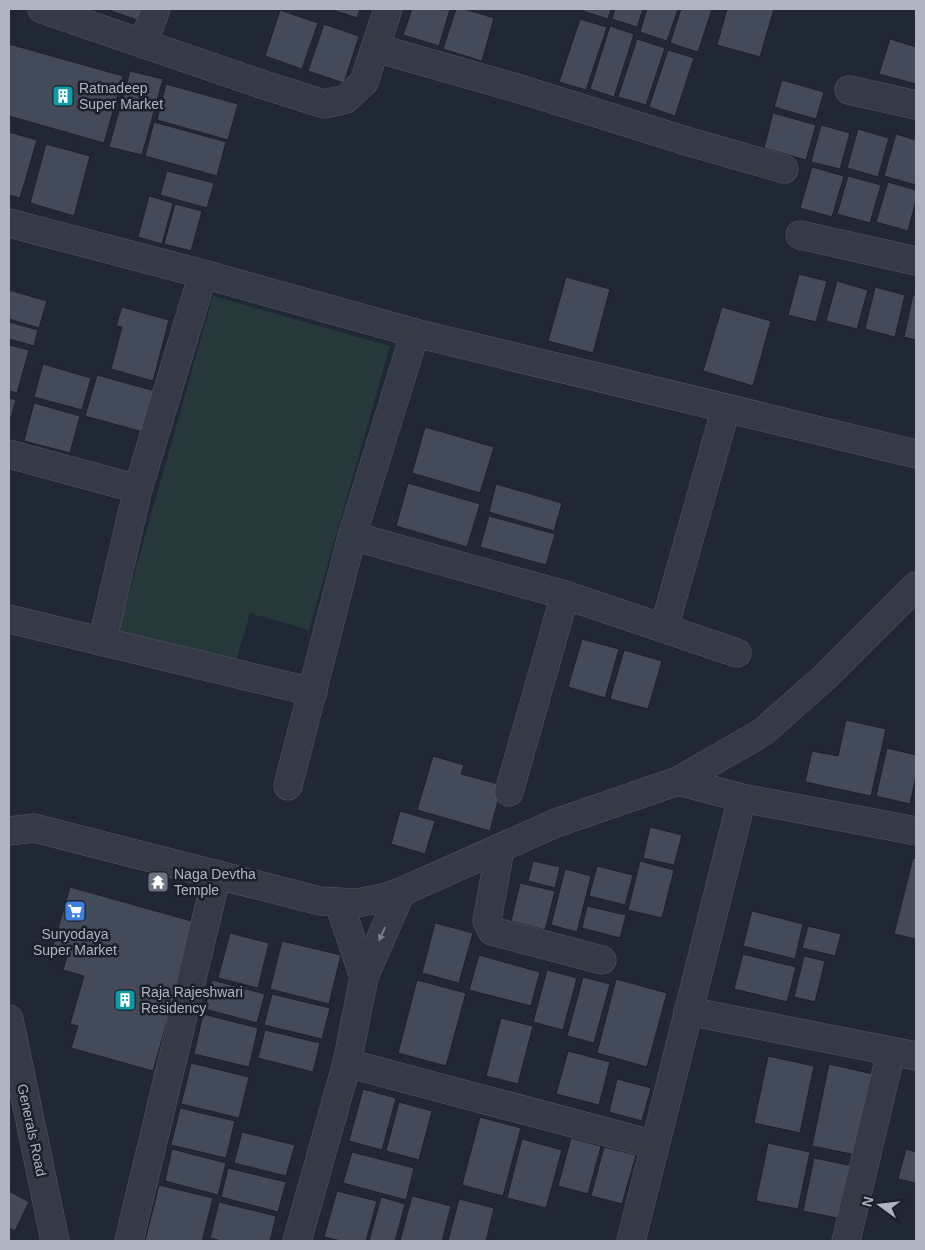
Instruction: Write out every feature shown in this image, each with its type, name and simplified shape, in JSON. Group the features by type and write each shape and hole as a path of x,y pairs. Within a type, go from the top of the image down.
{"street":[{"path":"42,9 324,104 346,99 364,82 388,9"},
{"path":"143,44 156,9"},
{"path":"376,48 520,89 683,140 784,169"},
{"path":"849,90 916,106"},
{"path":"9,223 203,274 415,333 916,454"},
{"path":"800,235 916,261"},
{"path":"102,642 138,489 203,274"},
{"path":"288,786 352,536 415,333"},
{"path":"664,628 726,408"},
{"path":"9,454 138,489"},
{"path":"352,536 565,595 737,653"},
{"path":"9,831 34,828 320,901 339,903 370,901 401,892 556,823 678,781 763,732 826,676 916,586"},
{"path":"509,792 565,595"},
{"path":"9,619 313,692"},
{"path":"678,781 742,798 916,831"},
{"path":"631,1241 742,798"},
{"path":"500,849 487,921 492,931 602,960"},
{"path":"129,1241 217,874"},
{"path":"297,1241 347,1063 364,977 401,892"},
{"path":"339,903 364,977"},
{"path":"688,1011 903,1054 846,1241"},
{"name":"Generals Road","path":"11,1037 55,1241"},
{"path":"347,1063 655,1145"}],"shaded area":[{"path":"213,296 390,346 309,630 250,613 235,665 118,631"}],"building":[{"path":"112,9 144,9 141,21 111,11"},
{"path":"330,9 360,9 357,18"},
{"path":"412,9 450,9 439,46 403,35"},
{"path":"456,9 464,9 494,18 482,61 443,49"},
{"path":"581,9 611,9 608,19"},
{"path":"615,9 643,9 637,27 612,19"},
{"path":"647,9 678,9 667,41 640,32"},
{"path":"681,9 712,9 698,52 670,43"},
{"path":"727,9 774,9 760,57 717,45"},
{"path":"280,10 318,23 302,69 265,56"},
{"path":"580,19 607,27 586,90 559,82"},
{"path":"324,24 359,36 344,83 308,71"},
{"path":"610,26 634,34 614,97 590,89"},
{"path":"637,39 665,48 646,105 618,97"},
{"path":"890,39 916,47 916,84 879,74"},
{"name":"Ratnadeep Super Market","path":"9,44 123,76 104,143 9,116"},
{"path":"668,50 694,58 675,116 649,107"},
{"path":"130,71 163,79 142,155 109,147"},
{"path":"782,80 824,92 816,119 774,107"},
{"path":"166,84 238,104 228,140 157,120"},
{"path":"773,113 816,125 806,160 764,148"},
{"path":"154,122 226,142 217,176 145,156"},
{"path":"821,125 850,133 840,169 811,162"},
{"path":"858,129 889,138 878,177 847,168"},
{"path":"9,132 37,140 20,198 9,195"},
{"path":"896,134 916,140 916,185 884,176"},
{"path":"46,144 90,156 74,216 30,203"},
{"path":"812,167 844,176 832,217 800,208"},
{"path":"167,171 214,183 207,208 160,195"},
{"path":"848,176 881,185 870,223 837,214"},
{"path":"888,182 916,190 916,200 908,231 876,222"},
{"path":"149,196 173,203 162,244 138,237"},
{"path":"175,204 202,211 191,251 164,244"},
{"path":"799,274 827,281 816,322 788,315"},
{"path":"566,277 610,289 593,353 548,341"},
{"path":"837,281 868,290 857,329 826,321"},
{"path":"875,287 905,295 895,337 865,329"},
{"path":"9,290 47,301 39,328 9,319"},
{"path":"913,295 916,295 916,340 904,337"},
{"path":"122,307 169,320 153,381 111,369 122,327 116,326"},
{"path":"722,307 771,321 753,386 703,371"},
{"path":"9,322 38,330 34,346 9,339"},
{"path":"9,345 29,350 17,393 9,391"},
{"path":"43,364 91,378 82,410 34,397"},
{"path":"97,375 155,391 143,432 85,416"},
{"path":"9,398 16,400 9,424"},
{"path":"34,403 80,416 70,453 24,441"},
{"path":"425,427 494,447 480,493 412,473"},
{"path":"408,483 480,504 467,547 396,526"},
{"path":"496,484 562,503 554,531 489,512"},
{"path":"489,516 555,534 546,565 480,547"},
{"path":"582,639 619,649 605,698 568,687"},
{"path":"624,650 662,661 648,709 610,699"},
{"path":"846,720 886,729 871,796 805,782 812,751 838,756"},
{"path":"887,748 916,755 916,776 910,804 876,796"},
{"path":"433,756 464,765 461,774 502,785 490,831 417,810"},
{"path":"400,811 435,821 425,854 391,844"},
{"path":"650,827 682,835 674,865 643,858"},
{"path":"913,858 916,859 916,939 894,934"},
{"path":"533,861 560,867 555,888 528,881"},
{"path":"640,861 674,870 662,918 628,910"},
{"path":"597,866 633,875 625,905 589,896"},
{"path":"565,869 591,876 577,932 551,925"},
{"path":"150,871 169,875 165,892 146,887"},
{"path":"520,883 555,891 545,930 511,921"},
{"name":"Raja Rajeshwari Residency","path":"70,887 195,922 153,1071 71,1048 78,1026 70,1024 84,976 63,970 69,950 53,946"},
{"path":"587,906 626,915 620,938 582,928"},
{"path":"752,911 803,924 795,959 743,946"},
{"path":"435,923 473,933 459,983 422,973"},
{"path":"808,926 841,934 835,956 802,948"},
{"path":"230,933 269,943 258,988 218,978"},
{"path":"282,941 341,955 329,1004 270,989"},
{"path":"743,954 796,967 787,1002 734,989"},
{"path":"479,955 540,972 531,1006 469,990"},
{"path":"804,956 825,961 815,1002 794,997"},
{"path":"547,970 577,978 563,1030 533,1022"},
{"path":"583,977 610,984 594,1043 567,1036"},
{"path":"616,979 667,993 647,1067 597,1053"},
{"path":"212,980 265,994 257,1023 205,1009"},
{"path":"417,980 466,993 446,1066 398,1053"},
{"path":"272,994 330,1008 322,1039 264,1025"},
{"path":"203,1014 258,1028 249,1067 194,1054"},
{"path":"501,1018 533,1026 518,1084 486,1076"},
{"path":"265,1030 320,1043 313,1072 258,1058"},
{"path":"568,1051 610,1062 599,1105 556,1094"},
{"path":"768,1056 814,1066 800,1133 754,1123"},
{"path":"191,1063 249,1077 239,1118 181,1104"},
{"path":"829,1064 873,1074 856,1155 812,1146"},
{"path":"617,1079 651,1088 642,1121 609,1112"},
{"path":"363,1089 396,1098 382,1150 349,1141"},
{"path":"399,1102 432,1111 419,1160 386,1151"},
{"path":"180,1108 235,1121 226,1158 171,1145"},
{"path":"480,1117 521,1128 503,1196 462,1185"},
{"path":"242,1132 295,1145 286,1176 234,1163"},
{"path":"571,1138 601,1146 588,1194 558,1186"},
{"path":"522,1139 562,1150 546,1208 507,1198"},
{"path":"768,1143 810,1152 798,1209 756,1201"},
{"path":"604,1147 636,1155 622,1204 591,1196"},
{"path":"172,1149 226,1163 218,1195 165,1181"},
{"path":"906,1149 916,1152 916,1183 898,1179"},
{"path":"352,1152 414,1168 406,1200 343,1183"},
{"path":"814,1158 853,1166 842,1219 803,1211"},
{"path":"228,1168 286,1182 278,1212 221,1197"},
{"path":"159,1185 213,1198 202,1241 145,1241"},
{"path":"9,1191 29,1202 15,1231 9,1228"},
{"path":"337,1191 377,1201 366,1241 341,1241 324,1237"},
{"path":"412,1196 451,1206 442,1241 400,1241"},
{"path":"381,1197 405,1204 395,1241 369,1241"},
{"path":"459,1199 494,1208 486,1241 448,1241"},
{"path":"219,1202 276,1216 270,1241 222,1241 210,1238"}],"place":[{"name":"Ratnadeep Super Market","path":"63,96"},
{"name":"Naga Devtha Temple","path":"158,882"},
{"name":"Suryodaya Super Market","path":"75,911"},
{"name":"Raja Rajeshwari Residency","path":"125,1000"}]}
